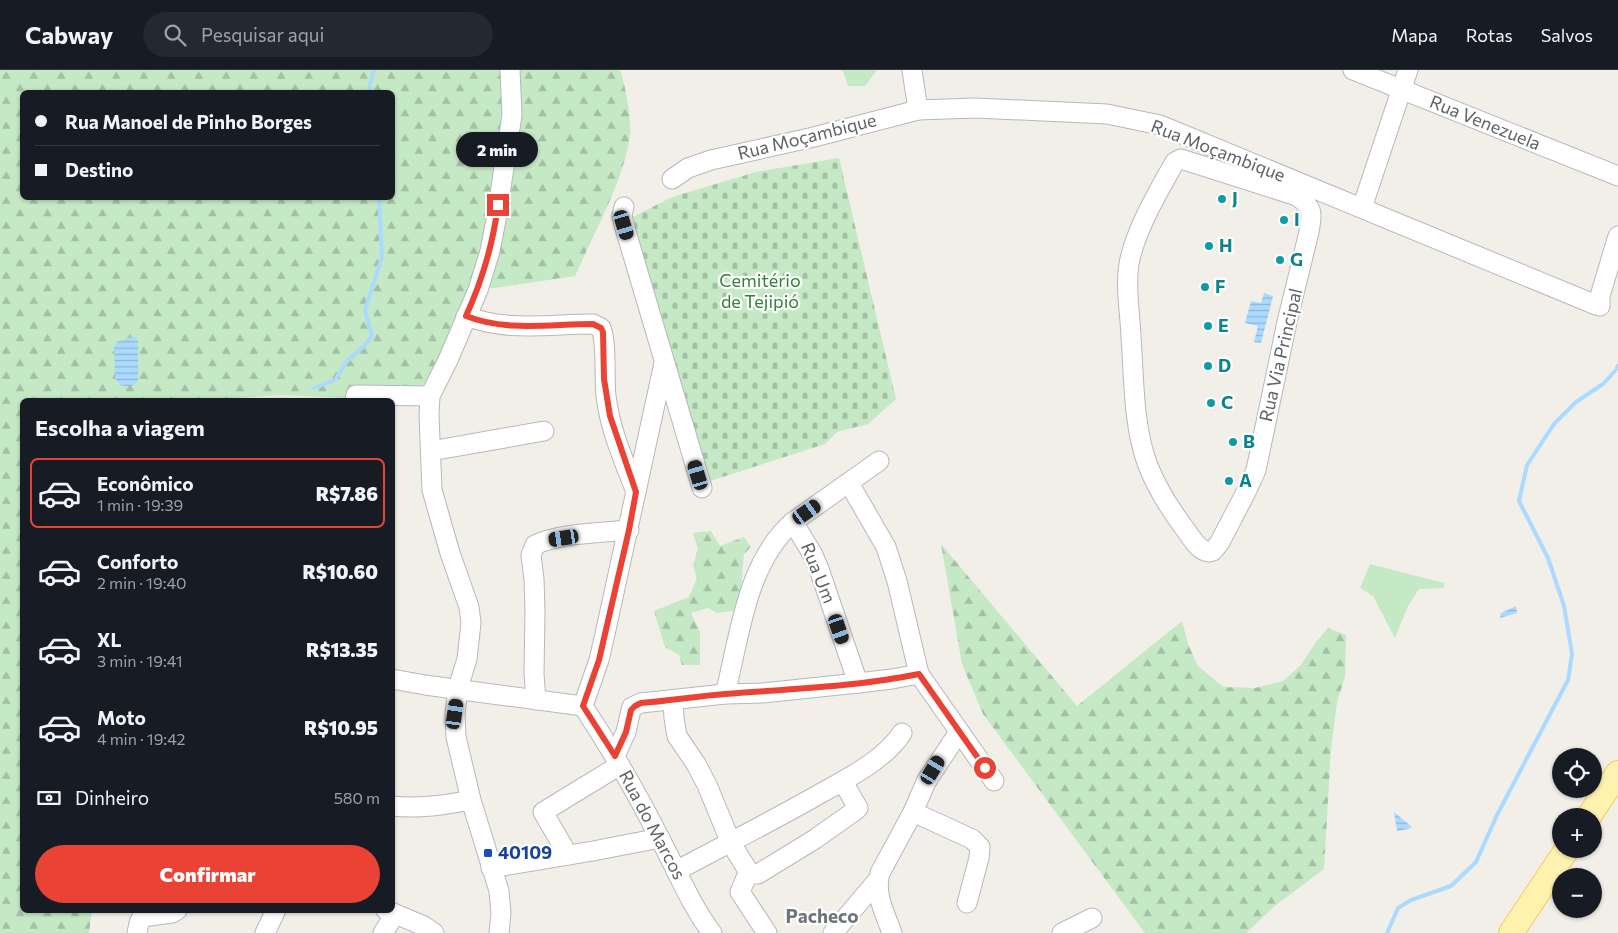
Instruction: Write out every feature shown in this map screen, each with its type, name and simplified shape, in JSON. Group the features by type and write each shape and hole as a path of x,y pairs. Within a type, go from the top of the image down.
{"main road":[{"path":"1594,808 1618,773"},
{"path":"1511,933 1561,858"}],"street":[{"path":"499,933 501,913 499,898 492,868 471,800 456,737 455,714 458,688 467,660 470,615 432,490 429,416 430,396 448,360 478,290 490,250 512,115 510,70"},
{"path":"912,70 918,110"},
{"name":"Rua Venezuela","path":"1352,70 1618,176"},
{"path":"1362,208 1400,89 1408,70"},
{"name":"Rua Moçambique","path":"672,179 688,168 712,160 814,137 918,110 975,108 1098,114 1155,129 1362,208 1600,306 1600,296 1618,236"},
{"name":"Rua Via Principal","path":"1181,159 1188,160 1297,196 1310,208 1312,215 1273,384 1256,470 1213,551 1205,552 1200,548 1178,519 1134,443 1136,407 1128,290 1129,264 1137,239 1153,203 1175,162 1181,159"},
{"path":"624,207 622,215 624,225 702,488"},
{"path":"466,316 494,324 514,326 593,324 601,328 606,398 610,416 636,492"},
{"path":"395,680 583,706 599,660 629,530 664,363"},
{"path":"356,398 430,396"},
{"path":"431,451 544,431"},
{"path":"725,694 743,616 763,559 786,528 793,522 879,462"},
{"path":"849,482 886,547 897,581 919,674 994,781"},
{"name":"Rua Um","path":"793,522 814,555 858,683"},
{"path":"536,700 534,674 535,587 531,555 534,545 548,540 579,535 629,530"},
{"path":"568,855 543,812 618,761 632,707 641,703 892,680 919,674"},
{"path":"673,700 677,736 696,764 707,785 730,843 751,874"},
{"name":"Rua do Marcos","path":"583,706 618,761 691,900 712,933"},
{"path":"833,933 877,881 913,812 926,782 959,732"},
{"path":"676,871 843,782 891,748 902,733"},
{"path":"751,874 758,874 815,839 858,808 843,782"},
{"path":"395,806 409,808 471,800"},
{"path":"913,812 976,843 980,852 967,903"},
{"path":"492,868 660,838"},
{"path":"751,874 740,892 767,933"},
{"path":"877,881 879,898 892,933"},
{"path":"137,933 142,917 172,913"},
{"path":"265,933 275,913"},
{"path":"383,933 391,913"},
{"path":"393,913 424,926 434,933"},
{"path":"1062,933 1092,918"}],"green space":[{"path":"0,70 620,70 630,120 627,152 615,188 575,276 495,288 476,288 425,401 395,400 395,398 279,395 238,398 20,398 20,913 92,913 89,933 0,933"},
{"path":"838,70 877,70 865,86 848,86 843,71"},
{"name":"Cemitério de Tejipió","path":"839,158 896,399 868,424 837,432 825,444 710,481 695,444 631,218 672,197 756,172"},
{"path":"711,531 720,546 744,537 751,547 744,554 739,610 717,613 708,608 691,613 700,632 700,665 682,665 679,655 665,647 654,611 689,597 697,578 693,565 698,549 693,533"},
{"path":"941,544 1077,706 1182,621 1188,644 1198,666 1223,687 1255,688 1283,681 1301,665 1328,628 1346,635 1345,677 1337,702 1331,749 1324,869 1276,905 1246,933 1145,933 983,714 962,664"},
{"path":"1370,564 1444,583 1444,588 1419,589 1408,606 1395,638 1373,596 1360,588"}],"water":[{"path":"1264,293 1273,296 1261,343 1254,342 1258,326 1245,323 1251,301 1261,303"},
{"path":"132,337 138,340 138,380 133,385 120,385 115,378 114,347 117,342"},
{"path":"1516,606 1517,613 1500,618 1501,613"},
{"path":"1394,812 1412,827 1397,831"}],"waterway":[{"path":"369,90 374,70"},
{"path":"314,388 335,380 347,361 372,336 365,310 382,257 379,200"},
{"path":"1387,933 1398,908 1411,900 1451,886 1476,862 1497,815 1568,680 1572,654 1564,606 1548,558 1519,501 1527,465 1554,424 1576,402 1603,384 1615,371"}],"place":[{"name":"J","path":"1222,199"},
{"name":"I","path":"1284,220"},
{"name":"H","path":"1209,246"},
{"name":"G","path":"1280,260"},
{"name":"F","path":"1205,287"},
{"name":"E","path":"1208,326"},
{"name":"D","path":"1208,366"},
{"name":"C","path":"1211,403"},
{"name":"B","path":"1233,442"},
{"name":"A","path":"1229,481"},
{"name":"40109","path":"488,853"}],"district":[{"name":"Pacheco","path":"822,916"}],"route":[{"path":"498,205 490,250 478,290 466,316 479,321 514,326 593,324 598,325 603,332 606,398 614,432 636,492 599,660 583,706 615,756 628,727 629,714 632,707 641,703 892,680 919,674 985,768"}]}
